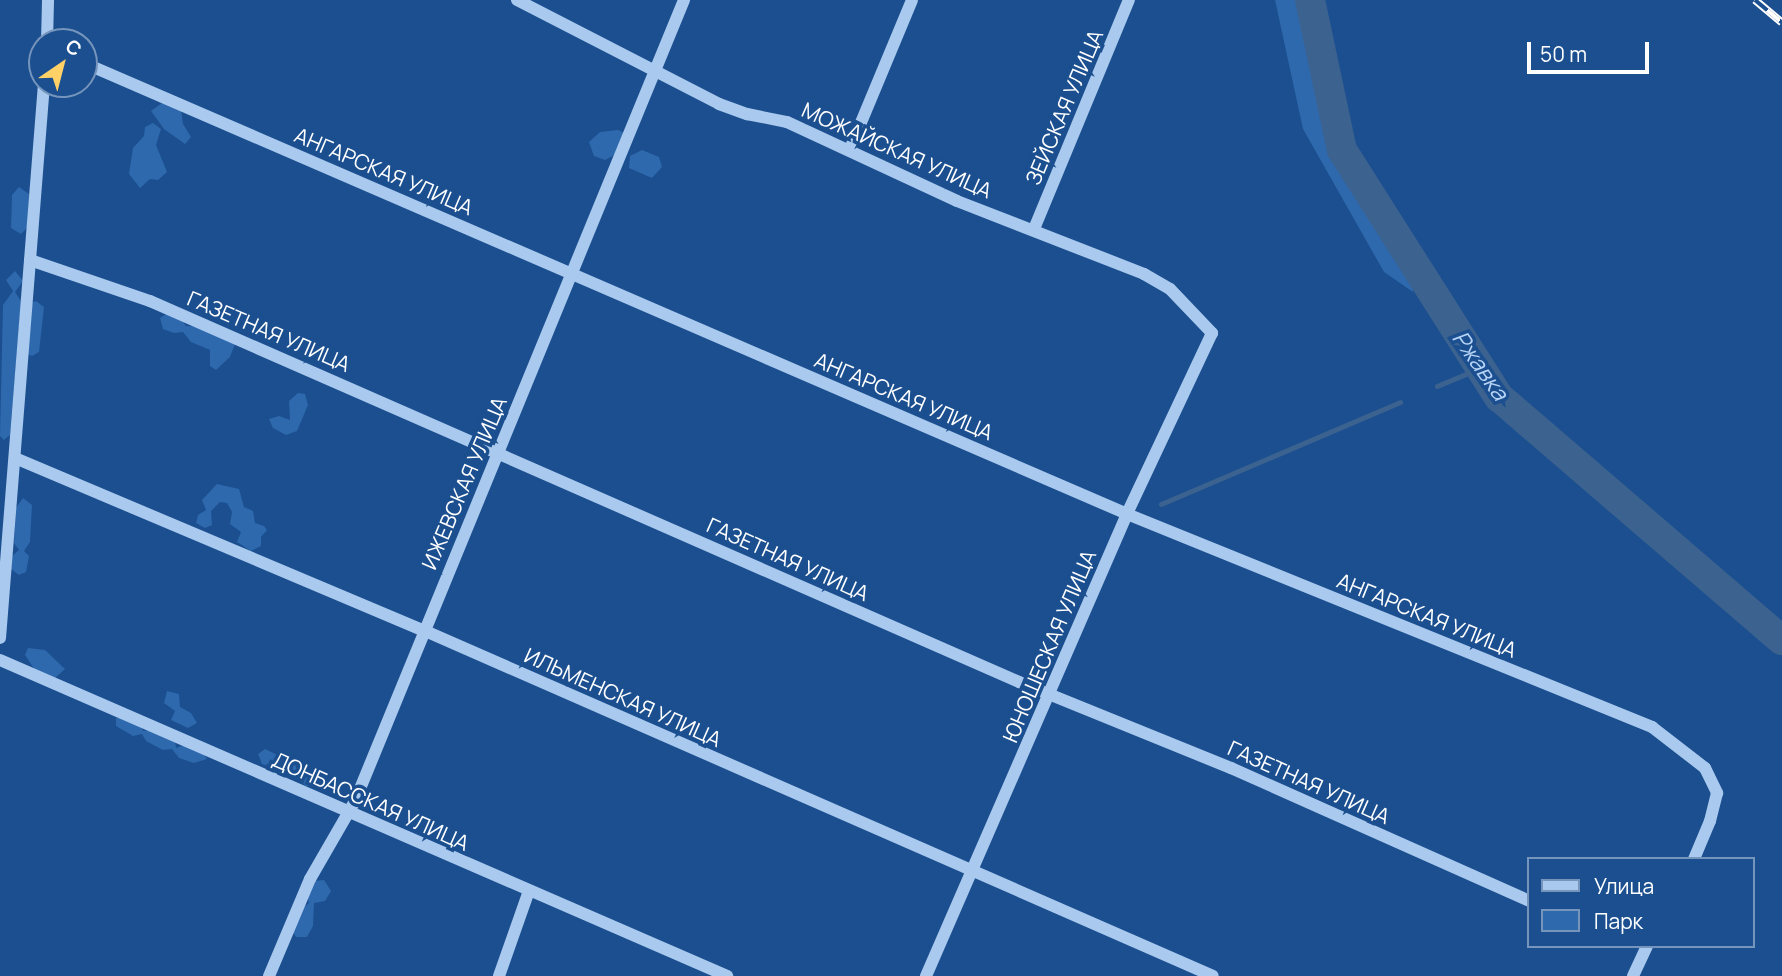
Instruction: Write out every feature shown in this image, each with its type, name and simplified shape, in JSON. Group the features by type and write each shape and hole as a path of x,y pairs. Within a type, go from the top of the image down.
{"street":[{"path":"47,28 48,0"},
{"name":"МОЖАЙСКАЯ УЛИЦА","path":"517,0 719,104 747,114 787,122 957,201 1034,229 1161,284 1185,303 1212,333"},
{"name":"ИЖЕВСКАЯ УЛИЦА","path":"269,976 310,879 348,812 684,0"},
{"path":"850,149 912,0"},
{"name":"ЗЕЙСКАЯ УЛИЦА","path":"1034,229 1129,0"},
{"name":"АНГАРСКАЯ УЛИЦА","path":"98,69 1127,514 1652,727 1679,745 1705,768 1717,793 1710,821 1695,857"},
{"path":"0,638 43,98"},
{"name":"ГАЗЕТНАЯ УЛИЦА","path":"30,260 150,300 1051,693 1231,768 1526,899"},
{"name":"ЮНОШЕСКАЯ УЛИЦА","path":"926,976 1127,514 1212,333"},
{"name":"ИЛЬМЕНСКАЯ УЛИЦА","path":"15,458 424,630 1213,976"},
{"name":"ДОНБАССКАЯ УЛИЦА","path":"0,660 529,891 697,970 727,976"},
{"path":"499,976 529,891"},
{"path":"1633,976 1644,950"}],"green space":[{"path":"1275,0 1310,0 1332,146 1410,260 1413,292 1384,272 1303,129"},
{"path":"162,103 181,109 183,124 191,137 185,144 164,129 151,111"},
{"path":"153,123 161,129 156,145 167,172 158,180 150,179 140,188 129,174 133,148 144,136 145,127"},
{"path":"618,130 630,136 626,149 605,160 594,156 589,142 600,132"},
{"path":"642,150 659,157 662,167 652,178 629,168 630,156"},
{"path":"19,187 29,194 28,227 21,234 11,228 12,195"},
{"path":"15,271 23,281 15,292 21,301 10,435 4,440 0,436 3,305 13,291 6,280"},
{"path":"36,301 44,307 39,352 32,356 25,353 29,304"},
{"path":"168,313 180,317 186,326 205,327 235,344 230,357 216,370 210,366 210,350 191,342 183,332 174,333 163,329 160,318"},
{"path":"298,393 305,394 308,405 297,431 286,435 273,428 269,419 279,416 290,420 289,401"},
{"path":"217,484 239,489 244,507 253,511 255,523 267,530 261,537 261,546 251,551 237,542 241,532 230,524 232,512 227,503 220,502 211,511 212,525 205,528 196,523 198,515 206,510 202,500"},
{"path":"23,498 32,505 30,542 24,551 29,556 26,572 19,575 11,569 12,556 19,550 14,543 16,508"},
{"path":"28,648 45,650 65,669 55,678 35,670 25,655"},
{"path":"167,691 179,694 180,707 191,713 197,723 188,728 171,720 175,711 164,703"},
{"path":"123,716 141,725 143,731 151,730 175,740 176,748 186,744 202,751 207,759 194,763 179,758 172,749 163,750 146,741 142,734 133,736 116,726 116,718"},
{"path":"265,749 294,763 299,773 310,771 318,778 315,786 306,786 297,777 262,764 258,754"},
{"path":"324,880 331,891 325,901 314,903 313,926 307,937 296,937 291,929 297,913 309,903 307,894 314,881"}],"waterway":[{"name":"Ржавка","path":"1310,0 1342,150 1499,397 1782,640"},
{"path":"1437,386 1480,368"},
{"path":"1161,504 1400,402"}],"railway":[{"path":"1755,0 1782,23"}]}
